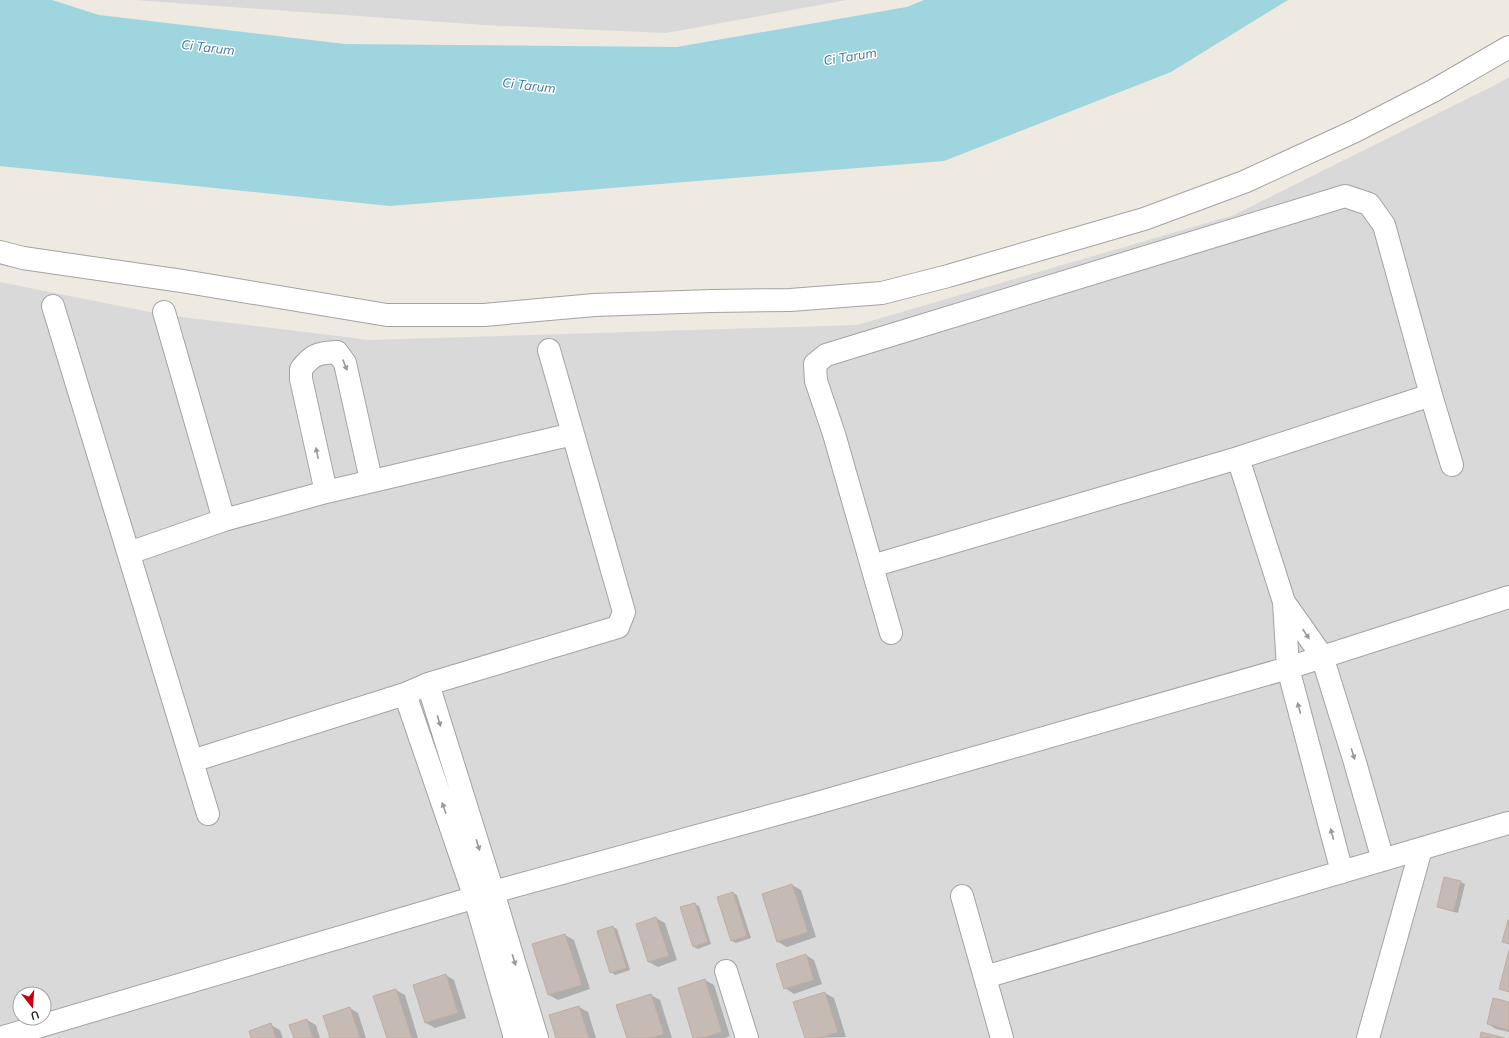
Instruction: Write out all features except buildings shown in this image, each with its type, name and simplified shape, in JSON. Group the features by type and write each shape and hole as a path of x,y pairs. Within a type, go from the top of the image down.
{"street":[{"path":"0,252 23,258 182,281 387,315 484,315 594,306 712,301 790,300 882,293 948,276 1144,219 1244,182 1355,131 1433,91 1509,47"},
{"path":"891,633 834,434 816,381 815,364 826,355 1345,196 1369,204 1384,225 1452,465"},
{"path":"52,306 208,814"},
{"path":"164,312 224,520"},
{"path":"192,761 405,694 428,684 618,627 624,612 549,350"},
{"path":"326,492 301,379 301,369 309,359 322,353 337,352 346,363 371,480"},
{"path":"872,566 1238,458 1431,395"},
{"path":"129,553 224,520 326,492 371,480 573,434"},
{"path":"1238,458 1284,602 1288,668 1342,872"},
{"path":"0,1038 484,895 810,805 1288,668 1509,597"},
{"path":"1284,602 1322,656 1383,860"},
{"path":"428,684 484,895 515,1038"},
{"path":"405,694 484,895 537,1038"},
{"path":"985,977 1508,823"},
{"path":"1368,1038 1421,849"},
{"path":"962,896 1002,1038"},
{"path":"726,971 747,1038"}],"shaded area":[{"path":"134,0 847,0 666,33 484,25"},
{"path":"1509,77 1509,1038 0,1038 0,282 165,315 370,340 857,325 1234,215"}],"water":[{"name":"Ci Tarum","path":"0,0 52,0 99,15 345,44 677,47 907,7 924,0 1288,0 1171,72 944,161 390,206 0,166"}]}
